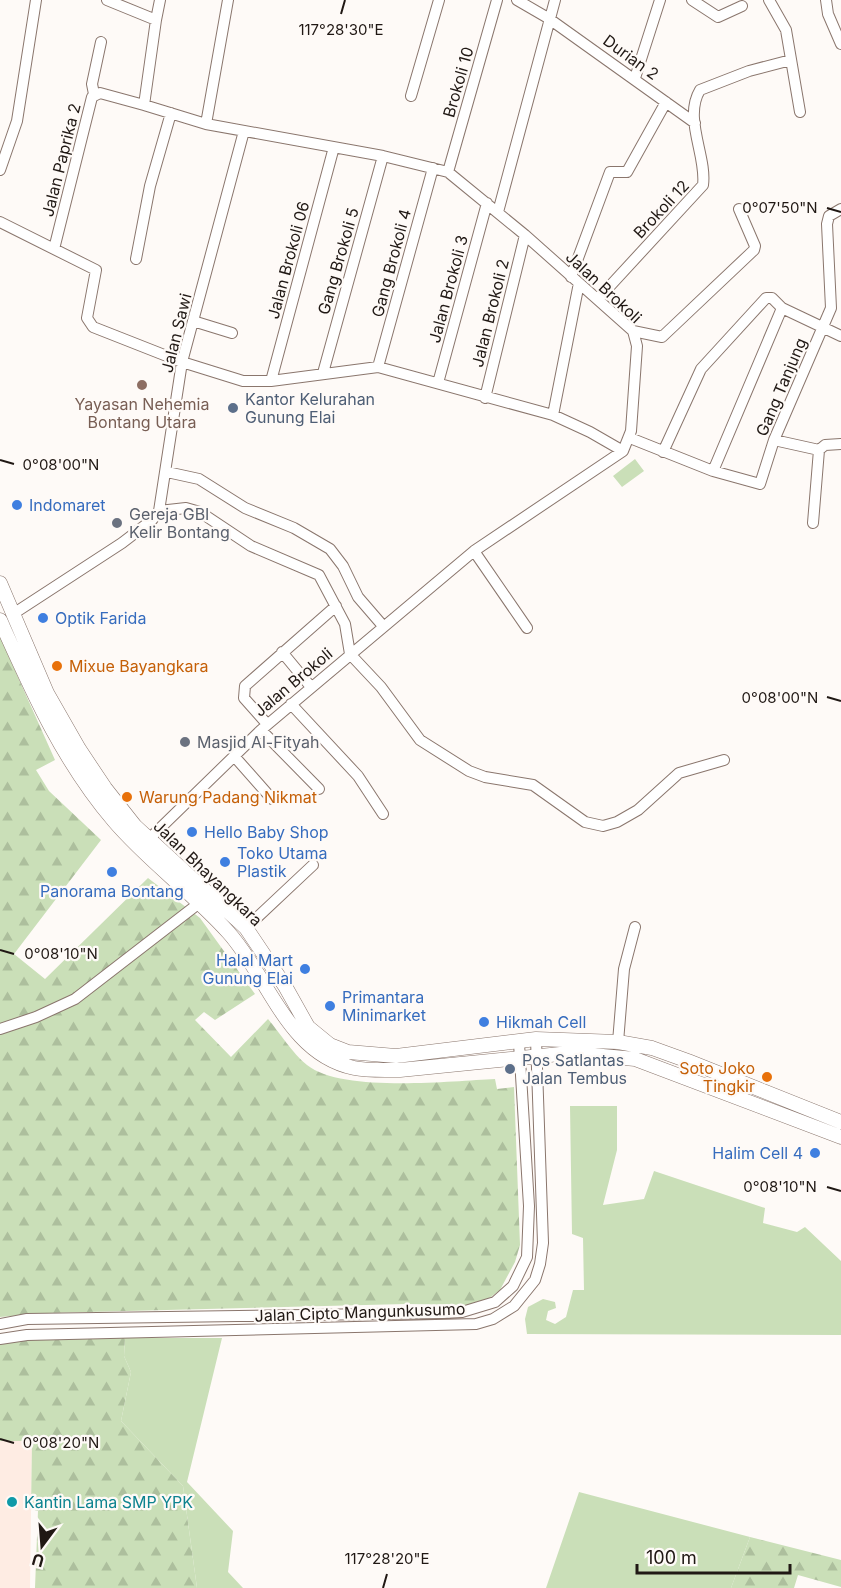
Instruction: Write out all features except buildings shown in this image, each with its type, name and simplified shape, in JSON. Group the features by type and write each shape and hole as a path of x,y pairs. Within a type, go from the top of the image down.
{"main road":[{"name":"Jalan Bhayangkara","path":"1,586 7,617 43,717 87,788 136,845 227,931 248,956 282,1013 301,1039 335,1062 354,1068 400,1070 570,1053 634,1059 816,1120"},
{"name":"Jalan Bhayangkara","path":"7,617 79,749 105,788 149,839 246,928 279,977 308,1027 330,1046 369,1055 396,1056 519,1043 536,1039 618,1042 652,1048 679,1057 816,1120"},
{"path":"816,1120 841,1122"},
{"path":"816,1120 841,1137"}],"street":[{"path":"0,170 17,121 36,0"},
{"path":"106,0 156,20"},
{"path":"144,105 160,0"},
{"path":"206,124 228,0"},
{"path":"411,96 439,0"},
{"name":"Brokoli 10","path":"448,172 497,0"},
{"name":"Durian 2","path":"517,0 548,18 635,78 695,123"},
{"path":"498,212 548,18 555,0"},
{"path":"635,78 660,0"},
{"path":"692,0 718,17 742,6"},
{"path":"769,0 786,30 800,112"},
{"path":"826,0 828,14 841,44"},
{"path":"94,94 92,84 101,42"},
{"name":"Brokoli 12","path":"598,299 703,185 695,123 700,90 749,71 791,60"},
{"name":"Jalan Paprika 2","path":"54,249 94,94 144,105"},
{"path":"553,415 575,280 610,172 627,171 666,102"},
{"name":"Jalan Brokoli","path":"144,105 206,124 383,156 448,172 525,235 633,331 637,346 630,438 623,452 474,550 264,727 149,839"},
{"path":"136,259 150,186 171,113"},
{"name":"Jalan Sawi","path":"160,508 182,362 244,130"},
{"name":"Jalan Brokoli 06","path":"271,381 334,147"},
{"name":"Gang Brokoli 5","path":"322,373 383,156"},
{"name":"Gang Brokoli 4","path":"378,367 433,168"},
{"name":"Jalan Brokoli 3","path":"438,383 487,203"},
{"path":"633,331 662,337 754,250 755,246 740,209"},
{"path":"836,279 827,224 829,216 841,210"},
{"path":"0,222 96,270 87,318 93,327 182,362 243,381 271,381 378,367 553,415 590,432 623,452"},
{"name":"Jalan Brokoli 2","path":"485,398 525,235"},
{"name":"Gang Tanjung","path":"713,471 760,484 774,440 832,305 836,279"},
{"path":"663,452 697,375 766,298 774,299 782,308 824,323 841,336"},
{"path":"630,438 713,471 782,308"},
{"path":"193,321 232,333"},
{"path":"774,440 819,450"},
{"path":"813,523 819,450 825,445 841,444"},
{"path":"166,477 199,479 245,508 294,528 330,549 343,566 362,603 380,628"},
{"path":"7,617 123,543 153,520 160,508 186,508 200,512 251,546 314,572 329,591 345,624 350,654 381,687 414,733 430,748 478,775 533,785 577,817 597,825 617,822 638,810 679,773 724,760"},
{"path":"474,550 526,628"},
{"path":"319,789 264,727 244,698 243,690 282,652 336,606"},
{"path":"282,652 311,687"},
{"path":"291,704 358,776 383,814"},
{"path":"234,756 272,800"},
{"path":"246,928 313,865"},
{"path":"0,1029 36,1017 75,999 198,904"},
{"path":"618,1042 624,969 635,927"},
{"name":"Jalan Cipto Mangunkusumo","path":"0,1339 27,1335 476,1324 493,1319 514,1306 535,1280 543,1243 536,1039"},
{"name":"Jalan Cipto Mangunkusumo","path":"0,1324 27,1320 174,1316 462,1312 495,1302 513,1286 522,1272 530,1240 518,1059 519,1043"},
{"path":"174,1316 174,1333"}],"shaded area":[{"path":"0,1441 32,1441 30,1588 0,1588"}],"green space":[{"path":"635,459 644,471 622,487 613,476"},
{"path":"0,637 55,760 36,770 49,791 101,840 14,954 45,979 148,878 200,918 255,994 215,1020 204,1012 195,1020 231,1057 268,1019 291,1049 307,1065 323,1074 345,1079 397,1083 495,1079 497,1089 514,1087 520,1245 515,1262 500,1290 480,1305 406,1304 48,1313 0,1317"},
{"path":"570,1106 617,1106 617,1150 603,1205 644,1199 654,1171 765,1208 763,1223 797,1232 805,1227 841,1261 841,1335 527,1334 525,1319 528,1307 543,1299 555,1302 556,1308 548,1311 546,1320 555,1324 566,1317 573,1290 584,1290 583,1238 572,1234"},
{"path":"125,1338 222,1338 187,1482 233,1531 228,1572 243,1588 197,1588 183,1486 121,1421 131,1372 124,1356"},
{"path":"125,1338 124,1356 131,1372 121,1421 183,1486 197,1588 35,1588 38,1511 31,1509 32,1441 0,1441 0,1343 28,1339"},
{"path":"579,1492 750,1537 731,1588 546,1588"},
{"path":"750,1537 841,1560 841,1587 798,1575 794,1588 731,1588"}],"place":[{"name":"Yayasan Nehemia Bontang Utara","path":"142,385"},
{"name":"Kantor Kelurahan Gunung Elai","path":"233,408"},
{"name":"Indomaret","path":"17,505"},
{"name":"Gereja GBI Kelir Bontang","path":"117,523"},
{"name":"Optik Farida","path":"43,618"},
{"name":"Mixue Bayangkara","path":"57,666"},
{"name":"Masjid Al-Fityah","path":"185,742"},
{"name":"Warung Padang Nikmat","path":"127,797"},
{"name":"Hello Baby Shop","path":"192,832"},
{"name":"Toko Utama Plastik","path":"225,862"},
{"name":"Panorama Bontang","path":"112,872"},
{"name":"Halal Mart Gunung Elai","path":"305,969"},
{"name":"Primantara Minimarket","path":"330,1006"},
{"name":"Hikmah Cell","path":"484,1022"},
{"name":"Pos Satlantas Jalan Tembus","path":"510,1069"},
{"name":"Soto Joko Tingkir","path":"767,1077"},
{"name":"Halim Cell 4","path":"815,1153"},
{"name":"Kantin Lama SMP YPK","path":"12,1502"}]}
